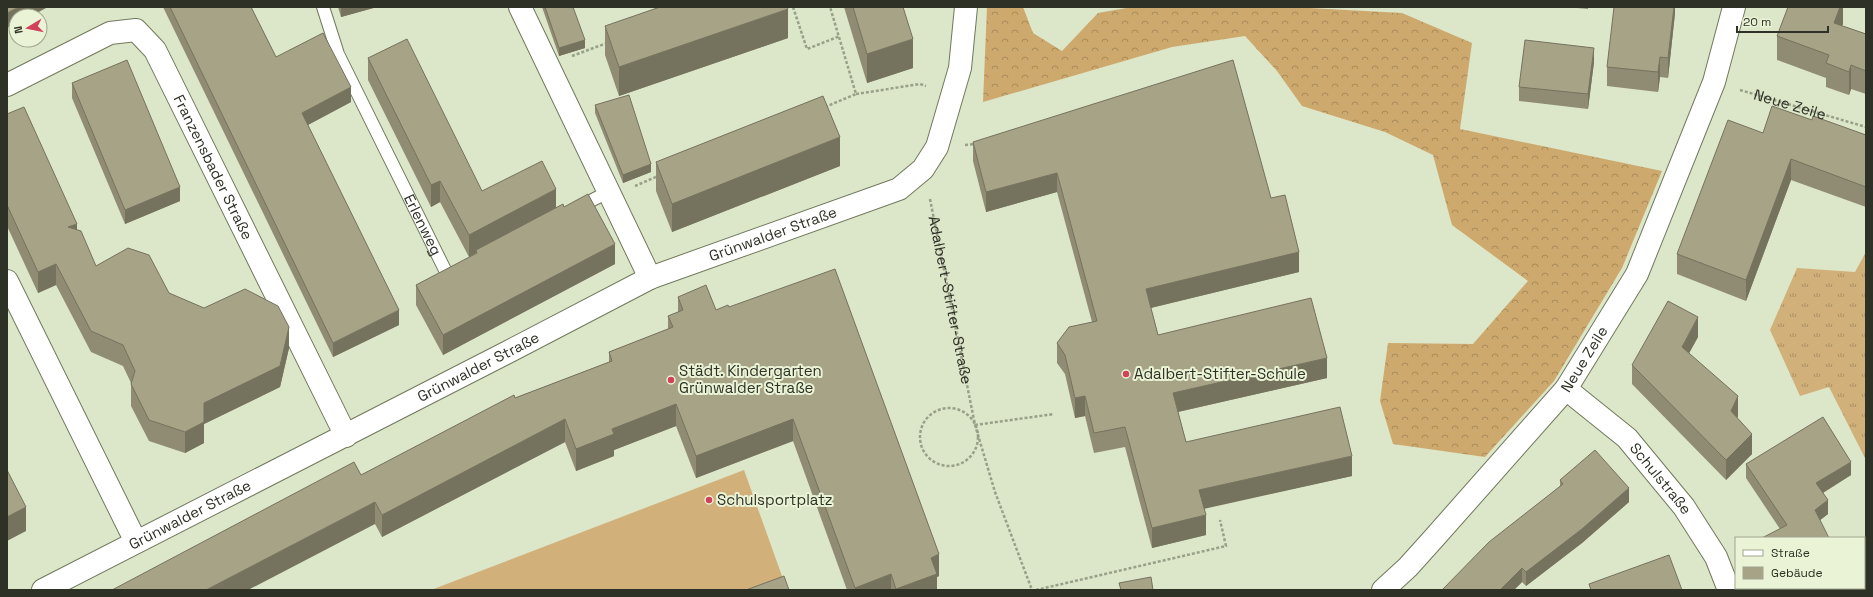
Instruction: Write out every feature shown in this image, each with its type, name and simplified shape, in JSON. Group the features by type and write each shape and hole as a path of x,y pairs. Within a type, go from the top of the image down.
{"street":[{"path":"520,7 650,278"},
{"path":"923,169 937,147 960,68 966,7"},
{"name":"Neue Zeile","path":"1383,590 1408,567 1566,389 1637,274 1714,82 1734,7"},
{"name":"Franzensbader Straße","path":"7,85 110,33 136,30 155,50 346,436"},
{"name":"Grünwalder Straße","path":"43,590 346,436 650,278 899,189 923,169"},
{"path":"7,281 136,542"},
{"name":"Schulstraße","path":"1566,389 1626,438 1684,507 1716,557 1730,590"}],"lane":[{"name":"Erlenweg","path":"324,7 338,54 448,276 469,265"},
{"path":"568,213 610,194"}],"path":[{"path":"793,7 807,49 840,36"},
{"path":"830,7 840,36 856,94"},
{"path":"547,64 615,41"},
{"name":"Neue Zeile","path":"1714,82 1866,127"},
{"path":"820,109 856,94 920,84 952,96"},
{"path":"937,147 980,143"},
{"name":"Adalbert-Stifter-Straße","path":"923,169 939,237 975,425 995,492 1032,590"},
{"path":"610,194 661,175"},
{"path":"945,408 954,408 970,417 975,425 978,436 976,448 969,457 960,463 949,466 938,464 928,458 923,450 920,441 923,423 936,411 945,408"},
{"path":"975,425 1054,414"},
{"path":"1036,590 1226,546 1220,520"}],"green space":[{"path":"987,7 1023,7 1033,33 1062,51 1098,13 1132,7 1291,7 1402,13 1472,43 1460,129 1662,171 1622,268 1554,381 1485,457 1393,444 1380,401 1388,343 1473,344 1528,281 1452,225 1433,155 1385,132 1302,106 1277,71 1245,36 1172,47 983,102"},
{"path":"1866,252 1866,460 1829,387 1800,396 1770,330 1797,268 1855,272"},
{"name":"Schulsportplatz","path":"744,470 787,590 431,590"}],"building":[{"path":"7,7 19,7 8,8 7,13"},
{"path":"170,7 251,7 276,57 323,33 351,87 302,113 399,310 333,343"},
{"path":"545,7 573,7 585,40 559,48"},
{"path":"660,7 787,7 788,9 619,67 605,26"},
{"path":"853,7 903,7 913,39 867,54"},
{"path":"1614,7 1674,7 1668,58 1660,57 1658,72 1607,67"},
{"path":"1788,7 1840,7 1834,23 1866,34 1866,71 1851,65 1849,72 1826,63 1829,55 1777,36"},
{"path":"407,39 482,191 542,161 556,189 469,235 440,181 431,185 368,58"},
{"path":"1525,40 1594,48 1588,94 1519,87"},
{"path":"127,60 180,187 125,210 72,83"},
{"path":"1233,60 1271,198 1285,195 1299,252 1146,289 1158,335 1311,298 1327,358 1173,393 1186,442 1340,407 1352,456 1199,490 1206,515 1152,528 1125,427 1094,433 1085,396 1075,398 1065,355 1057,343 1069,327 1097,321 1057,173 986,192 973,142"},
{"path":"629,95 651,164 623,175 595,105"},
{"path":"823,96 840,137 672,204 656,162"},
{"path":"1772,106 1812,120 1813,116 1866,135 1866,187 1791,159 1746,280 1677,254 1728,120 1763,133"},
{"path":"24,107 77,224 68,227 81,231 96,266 128,248 149,255 169,293 204,308 245,289 278,306 289,327 280,366 204,403 204,422 185,432 149,420 131,384 135,371 123,345 91,331 56,264 38,272 7,205 7,114"},
{"path":"588,194 615,244 443,335 416,285 477,253 476,250 563,204 564,207"},
{"path":"835,269 939,554 931,558 937,574 896,589 891,574 855,588 793,419 696,456 676,404 612,429 614,434 576,449 565,419 382,515 375,502 206,590 112,590 354,462 361,475 514,395 515,398 612,361 609,352 673,327 668,316 683,310 678,297 706,285 716,310 728,305 729,307"},
{"path":"1668,301 1698,317 1682,347 1738,396 1731,411 1752,434 1726,460 1632,365"},
{"path":"1823,417 1851,462 1816,483 1828,500 1815,510 1828,537 1764,537 1787,525 1746,464"},
{"path":"1595,450 1629,488 1582,529 1526,572 1522,568 1500,590 1442,590 1489,542 1563,484 1560,480"},
{"path":"7,470 26,507 7,517"},
{"path":"1669,555 1682,590 1591,590 1589,584"},
{"path":"784,576 789,590 746,590"},
{"path":"1151,577 1153,590 1121,590 1119,583"},
{"path":"1788,589 1808,589 1807,590"},
{"path":"1818,589 1857,590 1818,590"}],"place":[{"name":"Adalbert-Stifter-Schule","path":"1126,374"},
{"name":"Städt. Kindergarten Grünwalder Straße","path":"671,380"},
{"name":"Schulsportplatz","path":"709,500"}]}
